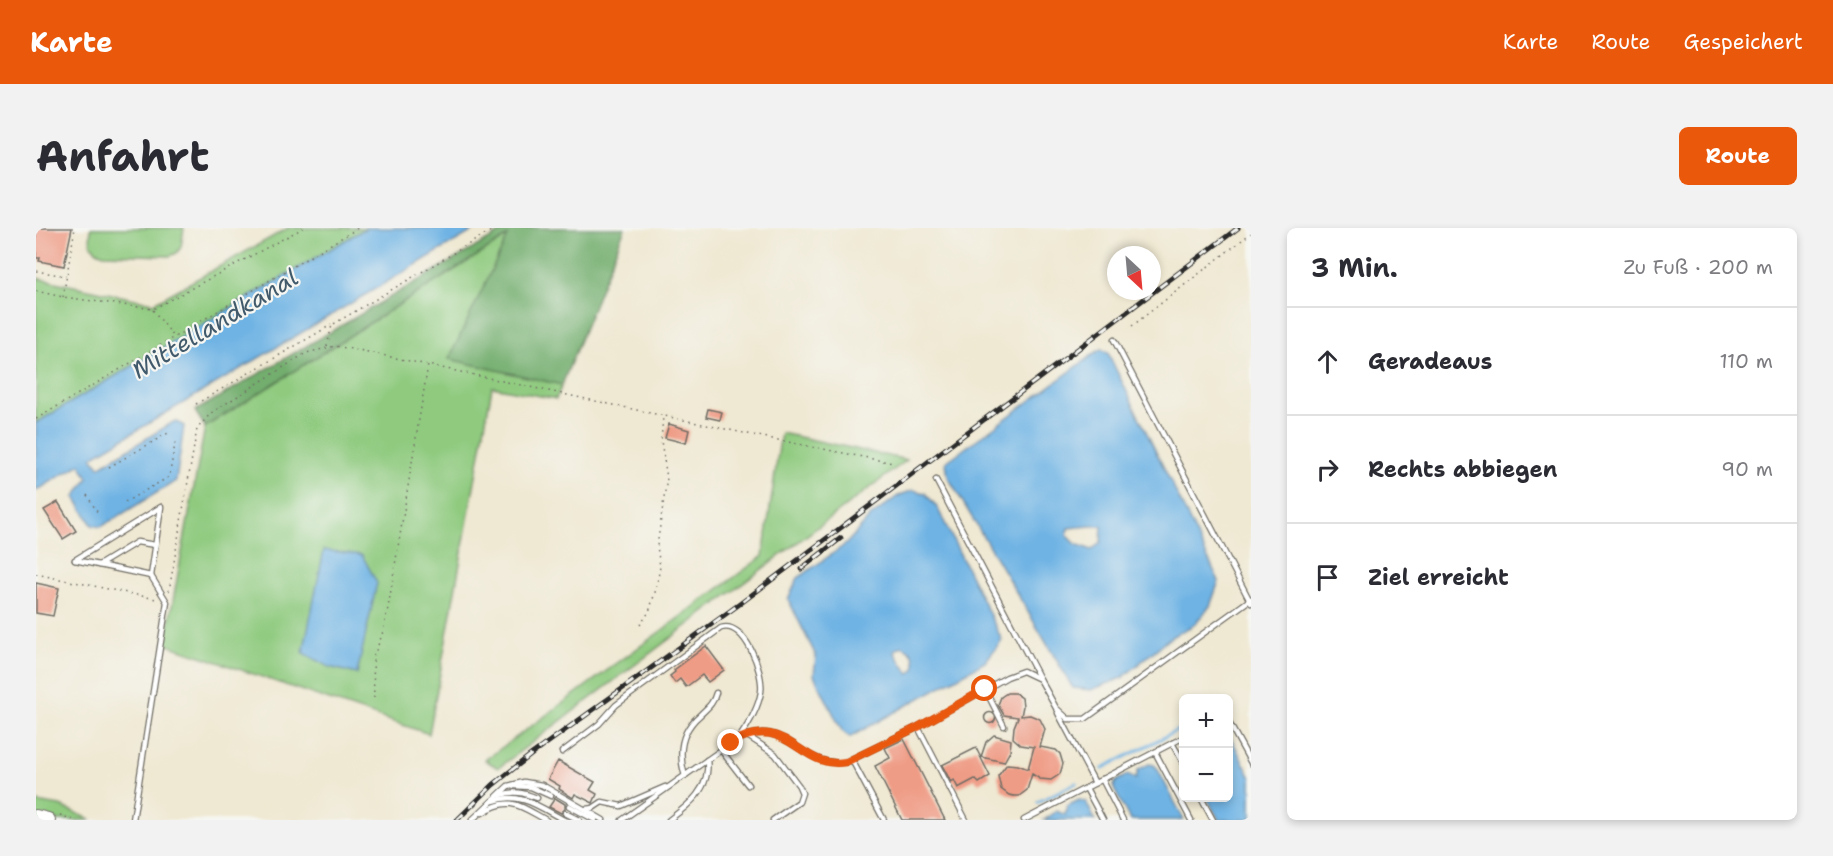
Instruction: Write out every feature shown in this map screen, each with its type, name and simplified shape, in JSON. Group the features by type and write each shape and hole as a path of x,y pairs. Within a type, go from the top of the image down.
{"main road":[{"path":"36,816 48,820"}],"lane":[{"path":"1056,708 1068,719 1085,719 1250,601 1113,340"},
{"path":"936,480 1095,783"},
{"path":"133,820 167,602 151,576 161,507 75,560 151,576"},
{"path":"99,565 137,542 155,545"},
{"path":"562,752 599,724 623,699 726,626 737,631 741,636 755,658 762,681 759,701 739,738"},
{"path":"622,820 746,735 770,733 788,740 816,759 836,764 852,760 918,727 1007,677 1023,671 1040,679"},
{"path":"985,689 1004,726"},
{"path":"685,776 681,761 681,744 690,725 714,704 716,693"},
{"path":"918,727 966,820"},
{"path":"1233,730 1251,763"},
{"path":"746,735 775,753 799,786 802,794 799,802 773,820"},
{"path":"1024,820 1179,740"},
{"path":"1173,743 1179,754"},
{"path":"721,750 748,785"},
{"path":"1155,752 1191,820"},
{"path":"672,820 698,795 707,777 707,760"},
{"path":"852,760 884,820"},
{"path":"1102,779 1123,820"},
{"path":"473,819 508,786 532,782 603,820"},
{"path":"580,807 588,809 603,802 621,806 675,783"},
{"path":"508,786 531,787 551,796"},
{"path":"1086,788 1103,820"},
{"path":"489,803 502,794 514,791 537,798"},
{"path":"489,803 505,797 522,799 564,820"},
{"path":"473,819 491,807 506,802 519,805 546,820"},
{"path":"1203,802 1212,820"},
{"path":"568,806 595,820"},
{"path":"565,813 579,820"}],"path":[{"path":"63,297 75,228"},
{"path":"289,228 290,235"},
{"path":"36,291 63,297 153,309 303,228"},
{"path":"36,419 358,228"},
{"path":"196,404 495,228"},
{"path":"1132,326 1251,233"},
{"path":"36,271 67,276"},
{"path":"153,309 175,338"},
{"path":"327,346 332,325"},
{"path":"36,574 167,602 197,429 211,413 268,376 306,353 327,346 343,347 428,364 663,416 893,463"},
{"path":"374,698 373,658 388,608 428,364"},
{"path":"640,626 649,612 660,567 657,546 667,478 661,441 663,416"},
{"path":"109,467 170,432"},
{"path":"126,502 169,477 176,439"},
{"path":"87,495 99,515"}],"green space":[{"path":"91,228 184,228 181,247 177,253 170,256 104,254 95,250 91,245"},
{"path":"288,228 366,228 36,423 36,278 154,303"},
{"path":"508,228 625,228 562,385 449,359 508,236 205,427 195,411"},
{"path":"510,235 449,359 562,385 556,399 492,387 429,734 165,644 205,427"},
{"path":"781,433 907,460 498,768 485,760 763,556"},
{"path":"36,802 60,806 92,820 36,820"}],"water":[{"name":"Mittellandkanal","path":"366,228 478,228 92,457 99,467 175,421 184,426 176,481 101,527 92,525 75,497 88,478 80,464 36,491 36,423"},
{"path":"1101,349 1108,353 1219,581 1210,606 1194,625 1171,637 1122,678 1091,690 1073,688 948,477 946,462","holes":["1102,526 1101,542 1092,550 1076,544 1067,535 1068,528"]},
{"path":"913,490 925,493 937,507 1002,640 985,662 850,737 842,731 814,675 816,656 788,599 798,578 846,544 870,517 898,496","holes":["902,646 911,652 915,661 915,669 909,674 894,651"]},
{"path":"324,550 362,555 377,583 357,674 329,667 303,653"},
{"path":"1233,742 1251,778 1251,820 1219,820 1209,802 1233,802"},
{"path":"1149,764 1157,768 1184,820 1130,820 1114,789 1115,784 1127,775 1136,779 1138,770"},
{"path":"1079,800 1086,802 1095,820 1044,820 1057,811 1065,815 1067,806"}],"building":[{"path":"36,228 72,228 64,266 39,261 40,258 36,258"},
{"path":"708,409 722,412 720,420 706,417"},
{"path":"669,424 689,430 686,443 665,438"},
{"path":"58,502 76,531 63,539 44,510"},
{"path":"36,583 59,588 53,616 36,613"},
{"path":"706,646 724,670 708,682 702,675 686,687 680,679 675,683 670,676 675,672 674,670"},
{"path":"1007,693 1015,693 1022,698 1021,716 1030,715 1040,719 1045,729 1040,747 1056,750 1063,764 1060,774 1051,780 1040,779 1032,774 1027,790 1019,796 1009,795 1001,789 998,776 1007,764 1028,769 1034,747 1021,745 1013,738 1018,717 1004,715 998,705 1001,697"},
{"path":"990,712 996,718 990,724 984,718"},
{"path":"994,735 1011,740 1010,751 1004,762 981,757 986,742"},
{"path":"904,739 945,820 902,820 875,766 890,758 885,748"},
{"path":"976,748 990,776 979,783 975,779 958,788 954,780 951,782 942,765"},
{"path":"558,761 595,782 590,790 597,794 593,803 575,794 573,798 548,779"},
{"path":"555,798 565,804 565,809 561,813 549,807"}],"waterway":[{"path":"1103,768 1179,730"},
{"path":"1038,802 1076,783"}],"railway":[{"path":"457,820 493,785 532,754 741,603 1238,228"},
{"path":"801,569 841,538"}],"route":[{"path":"731,743 746,735 770,733 788,740 816,759 836,764 846,762 918,727 985,689"}]}
